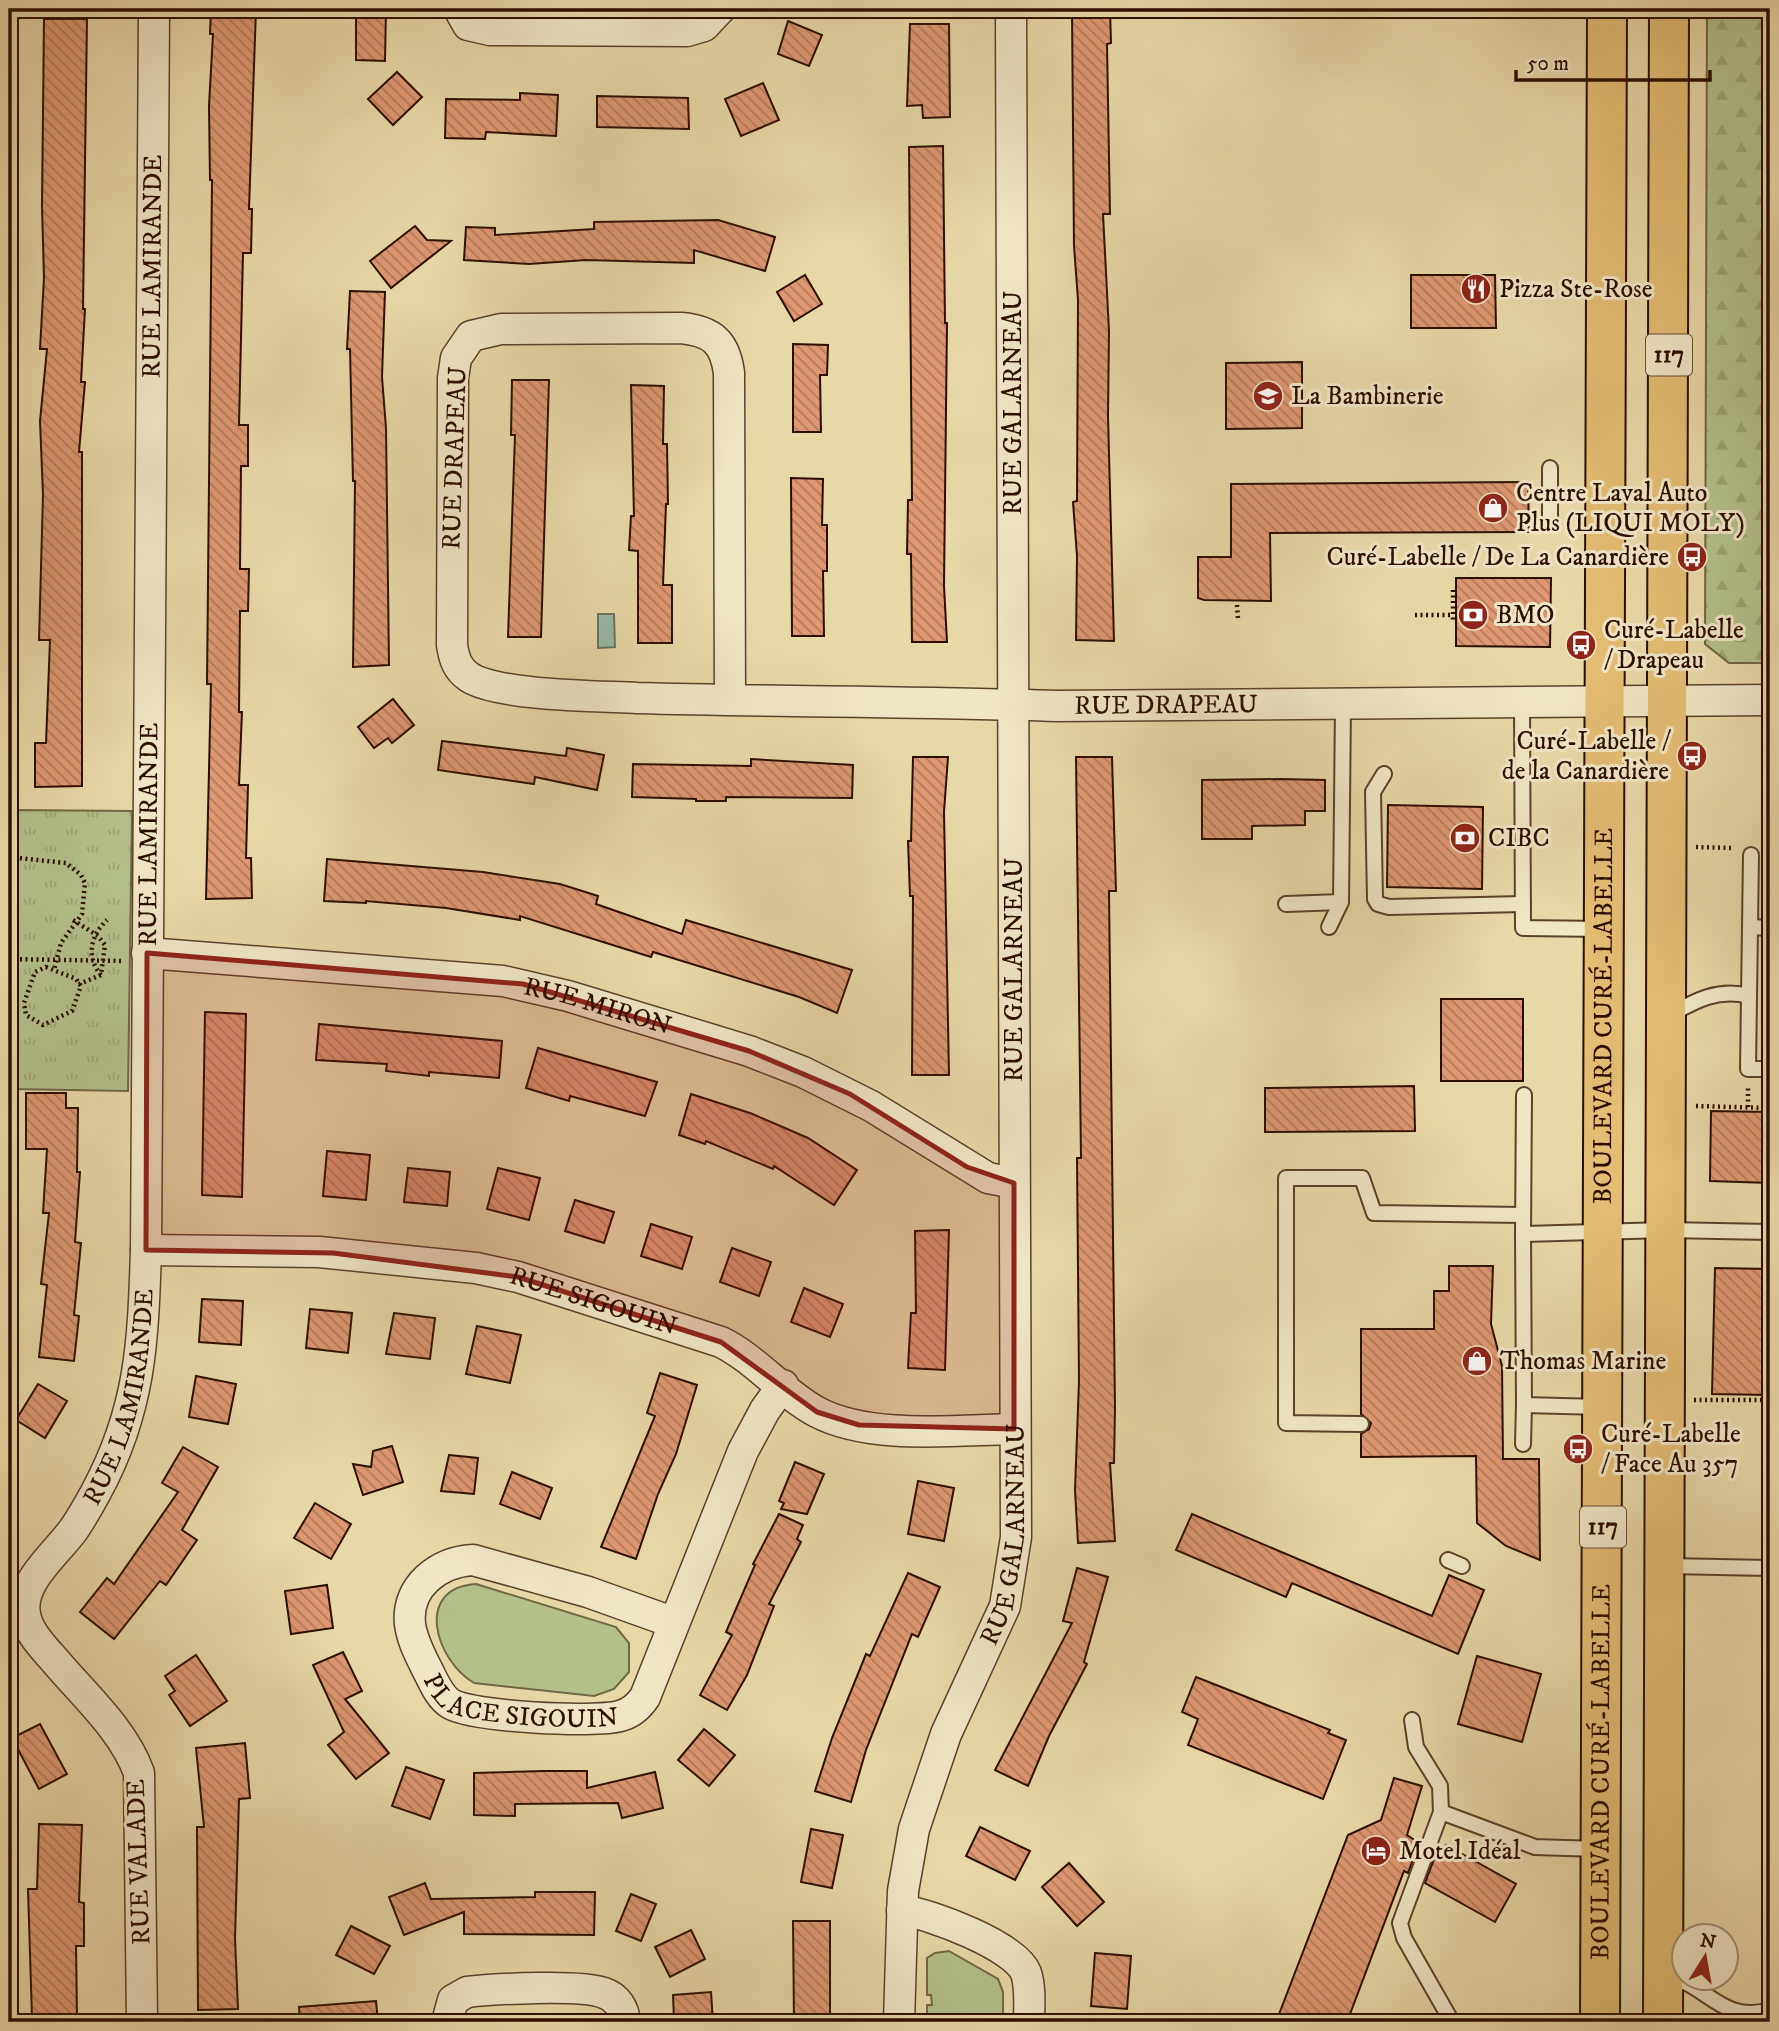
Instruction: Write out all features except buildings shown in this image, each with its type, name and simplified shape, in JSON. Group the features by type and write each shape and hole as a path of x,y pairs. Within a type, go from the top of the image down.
{"main road":[{"name":"BOULEVARD CURÉ-LABELLE","path":"1600,2022 1607,9"},
{"name":"117","path":"1663,2022 1669,9"}],"street":[{"name":"RUE LAMIRANDE","path":"17,1614 30,1587 84,1513 110,1466 127,1423 140,1362 146,1250 154,9"},
{"path":"459,9 468,25 490,30 644,32 696,30 712,20 720,9"},
{"name":"RUE GALARNEAU","path":"899,2022 902,1910 911,1844 933,1766 996,1629 1009,1592 1016,1536 1011,9"},
{"name":"RUE DRAPEAU","path":"730,701 729,373 722,346 703,331 681,328 501,329 479,332 471,337 456,358 453,378 452,645 459,668 469,677 489,684 558,694 730,701 1343,705 1770,701"},
{"name":"RUE MIRON","path":"147,953 503,981 568,996 750,1051 803,1072 871,1106 977,1173 993,1181 1014,1184"},
{"name":"RUE SIGOUIN","path":"146,1250 304,1251 476,1268 518,1278 713,1339 748,1357 817,1412 859,1425 909,1430 1014,1429"},
{"name":"PLACE SIGOUIN","path":"672,1622 588,1592 473,1560 457,1561 434,1572 417,1591 410,1612 416,1646 438,1689 451,1704 490,1713 596,1719 620,1716 639,1706 645,1697 672,1622 743,1451 765,1410 783,1385"},
{"name":"RUE VALADE","path":"17,1614 128,1748 139,1773 142,2022"},
{"path":"902,1910 948,1922 1017,1960 1028,1982 1029,2022"},
{"path":"447,2022 453,2000 467,1992 587,1990 611,1996 621,2008 625,2022"}],"lane":[{"path":"1550,468 1550,520"},
{"path":"1522,704 1523,928 1603,929"},
{"path":"1329,928 1340,902 1343,705"},
{"path":"1384,774 1373,792 1375,899 1378,904 1389,907 1524,904"},
{"path":"1751,855 1748,1069 1770,1069"},
{"path":"1286,904 1340,902"},
{"path":"1750,927 1770,928"},
{"path":"1666,1017 1716,994 1736,992 1749,996"},
{"path":"1523,1444 1524,1095"},
{"path":"1361,1424 1286,1423 1286,1178 1363,1178 1374,1213 1523,1215"},
{"path":"1524,1234 1665,1230 1770,1232"},
{"path":"1524,1405 1602,1408"},
{"path":"1665,1566 1770,1568"},
{"path":"1412,1720 1416,1746 1440,1786 1441,1812 1400,1923 1404,1938 1452,2022"},
{"path":"1441,1812 1535,1847 1601,1849"},
{"path":"1663,1977 1688,1983 1709,2000 1731,2010 1754,2013 1770,2010"}],"path":[{"path":"1453,590 1453,622"},
{"path":"1237,605 1238,619"},
{"path":"1415,615 1453,615"},
{"path":"1691,847 1733,848 1734,841"},
{"path":"9,857 59,861 74,867 81,875 86,891 75,921 61,943 54,970"},
{"path":"102,975 91,958 94,934 107,920"},
{"path":"75,921 105,945 102,975"},
{"path":"9,958 91,958 118,961"},
{"path":"35,959 39,968 24,1003 26,1015 33,1024 48,1023 72,1011 79,985 76,979 54,970 39,968"},
{"path":"79,985 102,975"},
{"path":"1691,1106 1770,1108"},
{"path":"1690,1400 1770,1401"}],"highlighted area":[{"path":"147,953 523,984 749,1051 850,1094 967,1167 1014,1183 1014,1429 859,1425 817,1412 721,1342 518,1277 333,1253 146,1250"}],"green space":[{"path":"1707,9 1770,9 1770,663 1729,663 1705,644"},
{"path":"9,810 132,811 128,1091 9,1089"},
{"path":"476,1584 616,1627 629,1643 629,1672 614,1689 594,1696 474,1683 449,1659 437,1627 438,1611 444,1598 456,1588"},
{"path":"949,1951 998,1979 1003,1992 1003,2022 927,2022 927,2005 932,2005 931,1995 927,1995 927,1958 935,1953"},
{"path":"492,2014 583,2015 596,2022 475,2022"}],"shaded area":[{"path":"598,614 614,614 615,647 598,648"}],"place":[{"name":"Pizza Ste-Rose","path":"1476,289"},
{"name":"La Bambinerie","path":"1268,396"},
{"name":"Centre Laval Auto Plus (LIQUI MOLY)","path":"1493,508"},
{"name":"Curé-Labelle / De La Canardière","path":"1692,557"},
{"name":"BMO","path":"1473,615"},
{"name":"Curé-Labelle / Drapeau","path":"1581,645"},
{"name":"Curé-Labelle / de la Canardière","path":"1692,756"},
{"name":"CIBC","path":"1465,838"},
{"name":"Thomas Marine","path":"1477,1361"},
{"name":"Curé-Labelle / Face Au 357","path":"1578,1449"},
{"name":"Motel Idéal","path":"1376,1851"}]}
